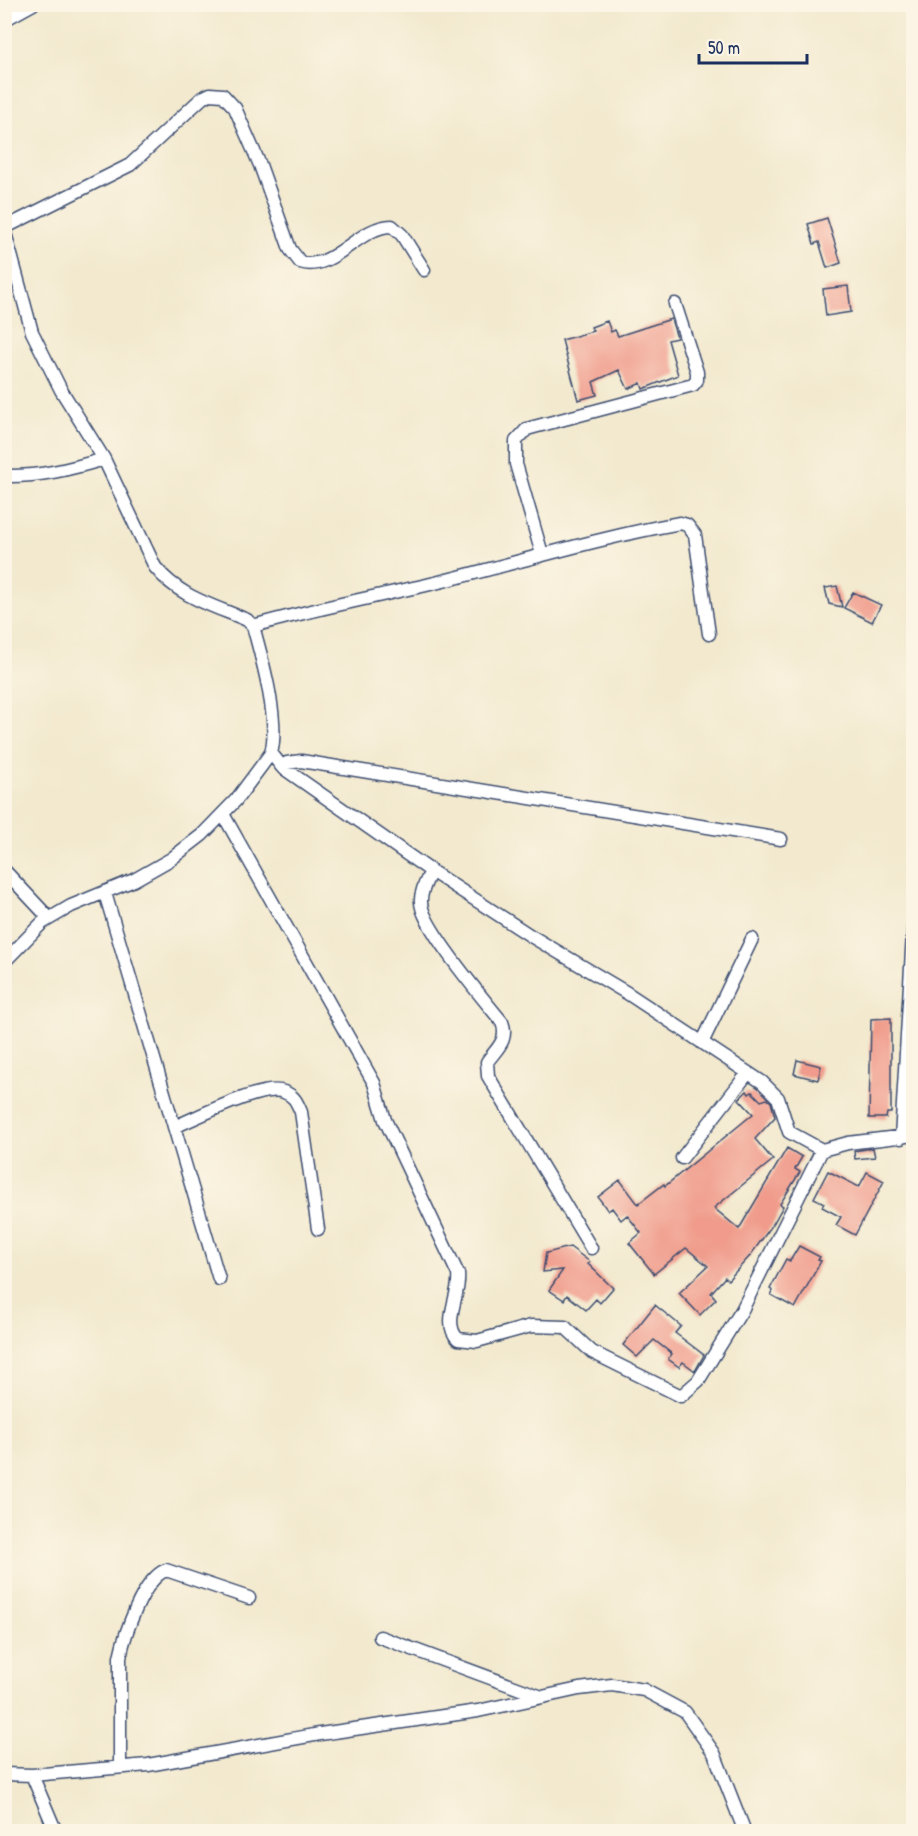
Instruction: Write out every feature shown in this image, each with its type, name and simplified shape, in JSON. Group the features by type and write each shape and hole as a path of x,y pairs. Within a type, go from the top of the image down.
{"street":[{"path":"4,20 33,4"},
{"path":"4,962 49,918 71,906 105,893 171,859 202,836 223,814 271,753 274,744 272,715 253,626 247,621 184,594 167,582 155,567 104,459 61,390 32,332 4,228 130,165 202,98 217,93 228,99 235,108 260,165 290,249 300,262 320,263 374,229 392,226 402,235 424,270"},
{"path":"542,555 516,464 516,441 523,432 534,427 693,385 697,380 697,372 675,303"},
{"path":"4,476 28,477 69,470 104,459"},
{"path":"253,626 680,523 687,525 695,535 709,634"},
{"path":"271,753 282,767 431,871 748,1073 778,1098 789,1132 822,1150 848,1143 914,1135"},
{"path":"282,767 287,763 301,761 781,839"},
{"path":"223,814 374,1083 385,1120 458,1274 459,1283 451,1324 458,1339 477,1341 531,1326 565,1327 592,1352 681,1396 698,1381 742,1310 822,1150"},
{"path":"4,870 49,918"},
{"path":"431,871 421,898 422,911 445,948 502,1022 506,1031 502,1043 487,1062 488,1076 591,1248"},
{"path":"105,893 219,1279"},
{"path":"901,1138 914,916"},
{"path":"702,1042 752,939"},
{"path":"682,1158 748,1073"},
{"path":"174,1127 260,1092 282,1090 295,1097 301,1112 318,1229"},
{"path":"120,1767 120,1657 123,1641 148,1584 166,1570 249,1598"},
{"path":"380,1637 540,1696"},
{"path":"4,1774 32,1775 120,1767 478,1711 540,1696 612,1685 644,1690 685,1712 714,1753 745,1832"},
{"path":"32,1775 56,1832"}],"building":[{"path":"827,218 841,263 827,268 819,242 814,244 808,224"},
{"path":"848,286 851,312 826,316 823,289"},
{"path":"671,319 677,338 668,340 678,375 643,389 641,383 628,389 619,370 593,382 597,395 578,400 562,340 593,331 591,327 607,321 611,332 615,330 618,336"},
{"path":"837,586 842,607 829,604 825,588"},
{"path":"853,592 881,605 872,622 844,608"},
{"path":"891,1018 891,1113 887,1113 886,1118 869,1118 871,1019"},
{"path":"797,1060 821,1066 818,1080 794,1074"},
{"path":"747,1091 749,1094 752,1092 761,1101 767,1099 771,1102 775,1117 755,1139 773,1160 714,1208 739,1229 787,1148 802,1157 795,1169 800,1172 780,1204 783,1206 773,1224 750,1256 728,1280 725,1277 711,1293 716,1299 700,1315 679,1293 708,1266 686,1248 654,1274 629,1243 641,1233 627,1215 621,1220 612,1208 608,1211 598,1197 620,1180 638,1204 664,1184 665,1186 753,1114 739,1099"},
{"path":"873,1148 875,1157 855,1159 854,1151"},
{"path":"828,1171 859,1187 867,1172 884,1181 855,1235 836,1225 841,1217 822,1207 824,1203 814,1198"},
{"path":"799,1246 820,1257 818,1260 821,1261 795,1308 771,1295 773,1291 770,1289 786,1259 790,1261"},
{"path":"570,1247 590,1262 588,1264 613,1288 600,1303 596,1299 586,1310 567,1295 564,1300 549,1290 563,1270 543,1272 546,1253"},
{"path":"655,1305 681,1326 675,1333 704,1355 695,1371 683,1362 679,1367 668,1359 672,1354 654,1340 637,1357 623,1345"}]}
